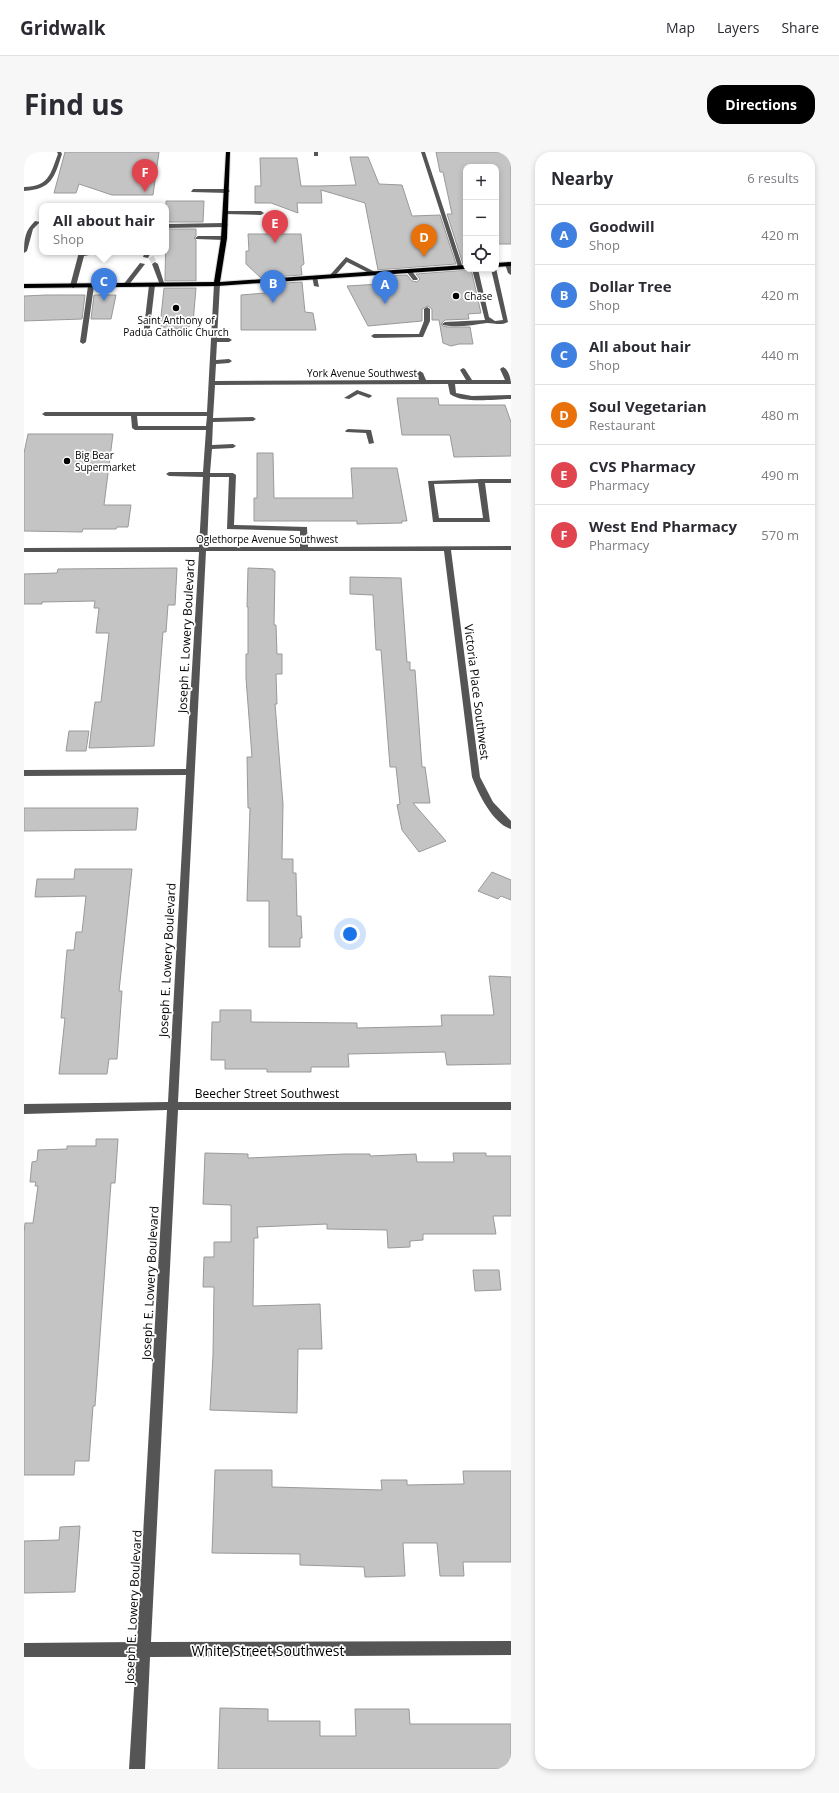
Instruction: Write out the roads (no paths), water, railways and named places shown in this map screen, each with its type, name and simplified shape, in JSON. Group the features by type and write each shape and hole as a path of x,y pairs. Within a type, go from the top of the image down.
{"main road":[{"name":"Joseph E. Lowery Boulevard","path":"217,284 224,238 228,152"},
{"path":"499,265 510,264"},
{"path":"24,286 217,284 463,267"}],"street":[{"path":"24,189 43,186 49,182 60,154 59,152"},
{"path":"424,152 463,267"},
{"path":"193,191 227,191"},
{"path":"226,213 261,213"},
{"path":"24,251 30,229 37,222"},
{"path":"169,226 225,225"},
{"path":"198,238 224,238"},
{"path":"73,286 81,255"},
{"path":"332,276 347,258 373,273"},
{"path":"126,285 142,264"},
{"path":"155,264 163,285"},
{"path":"510,264 511,274"},
{"path":"409,271 415,279"},
{"path":"476,272 485,315 489,321"},
{"path":"445,324 481,323 489,321 499,324 506,321 495,272"},
{"path":"314,277 317,286"},
{"name":"Joseph E. Lowery Boulevard","path":"137,1769 172,1106 208,475 217,284"},
{"path":"146,336 152,285"},
{"path":"83,342 91,286"},
{"path":"374,336 422,336 427,321 427,309"},
{"path":"214,340 229,340"},
{"path":"213,362 229,361"},
{"path":"503,369 510,382"},
{"path":"463,370 470,382"},
{"path":"420,373 423,382"},
{"name":"York Avenue Southwest","path":"212,383 355,382 381,379 423,382 510,382"},
{"path":"355,382 357,392"},
{"path":"450,382 453,394 472,398 511,397"},
{"path":"347,398 357,392 369,396"},
{"path":"45,414 134,414 210,421"},
{"path":"134,414 135,428 210,421 253,419"},
{"path":"348,431 369,431 371,443"},
{"path":"209,446 233,446"},
{"path":"169,474 232,475 230,527 304,529 304,549"},
{"path":"481,481 488,520 436,520 430,482 481,481 511,481"},
{"name":"Victoria Place Southwest","path":"447,548 476,777 485,799 504,821 511,826"},
{"name":"Oglethorpe Avenue Southwest","path":"24,550 511,548"},
{"path":"24,773 191,772"},
{"name":"Beecher Street Southwest","path":"24,1109 172,1106 511,1106"},
{"name":"White Street Southwest","path":"24,1650 511,1648"}],"tunnel":[{"path":"151,257 155,264"}],"place":[{"name":"West End Pharmacy","path":"145,192"},
{"name":"CVS Pharmacy","path":"275,243"},
{"name":"Soul Vegetarian","path":"424,257"},
{"name":"Chase","path":"456,296"},
{"name":"All about hair","path":"104,301"},
{"name":"Dollar Tree","path":"273,303"},
{"name":"Goodwill","path":"385,304"},
{"name":"Saint Anthony of Padua Catholic Church","path":"176,308"},
{"name":"Big Bear Supermarket","path":"67,461"}]}
